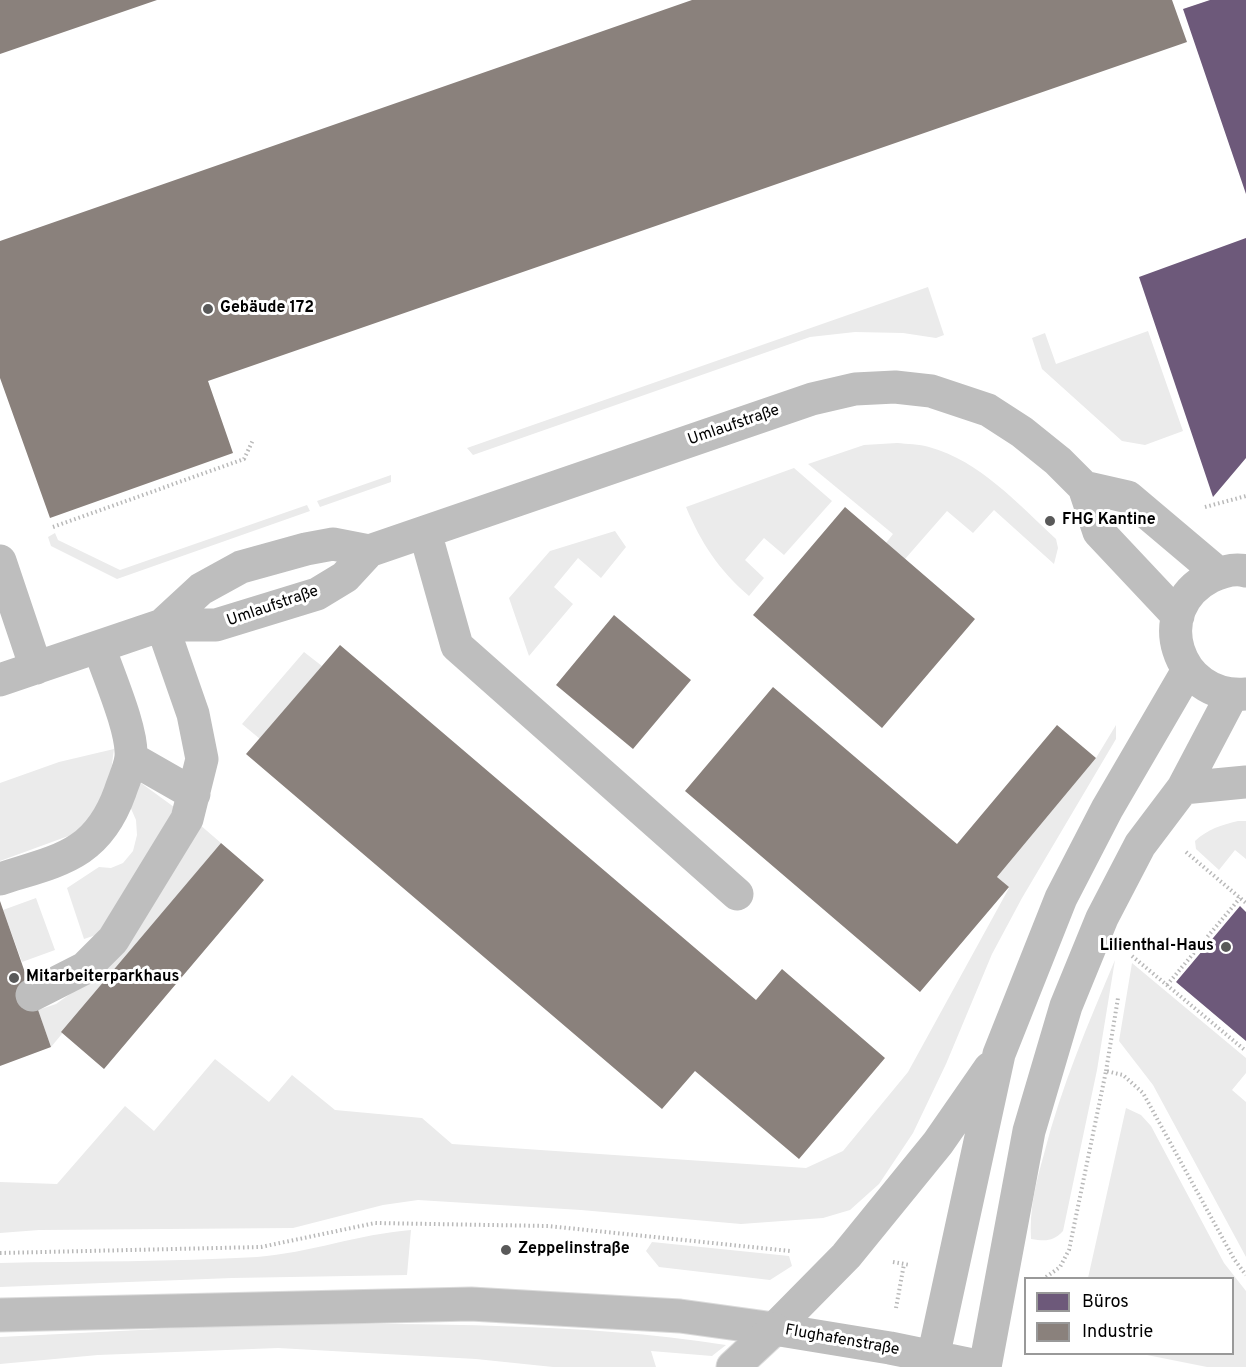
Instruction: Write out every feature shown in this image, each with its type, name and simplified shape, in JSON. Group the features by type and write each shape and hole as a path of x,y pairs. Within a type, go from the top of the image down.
{"main road":[{"name":"Umlaufstraße","path":"0,680 162,625 216,625 317,594 345,577 369,551 812,399 855,389 895,387 931,392 988,410 1040,446 1084,487 1099,532 1178,616"},
{"path":"1084,487 1128,497 1232,572"},
{"path":"425,532 457,646 737,894"},
{"name":"Umlaufstraße","path":"162,625 201,589 241,567 333,544 369,551"},
{"path":"0,561 36,668"},
{"path":"983,1367 1029,1131 1065,1006 1102,918 1140,845 1183,788 1240,702 1200,682 1188,670 1179,653 1176,634 1178,616 1186,598 1200,582 1232,572"},
{"path":"32,995 85,968 113,940 188,819 202,759 193,714 162,625"},
{"path":"0,879 63,859 92,842 110,818 131,758 128,736 99,647"},
{"path":"931,1362 999,1054 1062,898 1107,809 1188,670"},
{"path":"131,758 194,794"},
{"path":"1183,788 1246,782"},
{"path":"733,1367 846,1256 938,1143 999,1054"},
{"name":"Flughafenstraße","path":"0,1315 471,1304 680,1316 774,1329 931,1362 983,1367"}],"path":[{"path":"53,527 244,459 253,440"},
{"path":"1181,848 1246,903"},
{"path":"1167,985 1240,898"},
{"path":"1125,949 1246,1051"},
{"path":"1045,1277 1059,1267 1069,1250 1106,1071 1123,1075 1143,1093 1234,1259 1246,1275"},
{"path":"0,1253 261,1247 375,1223 410,1223 548,1226 951,1269"}],"shaded area":[{"path":"928,287 944,335 936,338 903,333 855,332 810,337 473,455 467,448"},
{"path":"1148,331 1183,431 1145,445 1122,441 1042,369 1032,338 1045,333 1056,364"},
{"path":"897,443 925,446 948,454 982,473 1013,498 1056,539 1058,548 1054,564 994,510 973,533 947,511 905,559 886,543 893,534 808,464 864,445"},
{"path":"794,468 832,501 784,555 764,538 745,560 764,578 749,596 712,555 686,507"},
{"path":"391,475 391,482 320,507 317,501"},
{"path":"307,505 310,511 117,579 51,546 48,537 55,533 58,540 120,570"},
{"path":"615,531 626,547 601,578 578,558 554,587 573,604 529,656 509,598 550,551"},
{"path":"304,652 322,666 260,739 242,724"},
{"path":"1116,725 1116,739 1022,898 992,954 946,1064 913,1133 879,1184 850,1210 823,1218 741,1224 581,1210 418,1200 383,1205 293,1228 39,1230 0,1233 0,1182 57,1184 125,1106 154,1131 215,1059 269,1102 292,1075 335,1110 422,1118 452,1144 806,1168 843,1151 908,1072 1009,888 997,877 1096,758"},
{"path":"114,749 109,786 82,831 0,861 0,783 59,762"},
{"path":"141,783 174,807 175,819 108,931 84,939 67,888 99,867 111,868 123,863 133,851 137,835 136,820 129,804 135,785"},
{"path":"1246,821 1246,859 1235,850 1219,870 1196,849 1195,841 1215,828"},
{"path":"199,824 221,843 51,1047 38,1010 56,1004 94,977"},
{"path":"36,898 55,950 22,962 3,910"},
{"path":"1115,960 1097,1070 1063,1231 1048,1240 1031,1239 1031,1217 1038,1175 1058,1104"},
{"path":"1132,963 1246,1058 1246,1073 1232,1090 1246,1102 1246,1257 1153,1085 1119,1041"},
{"path":"1126,1108 1141,1115 1151,1126 1224,1263 1246,1291 1246,1367 1207,1367 1147,1355 1234,1355 1234,1277 1088,1277"},
{"path":"411,1230 407,1275 232,1278 0,1287 0,1263 257,1257 296,1252 372,1235"},
{"path":"652,1242 789,1256 792,1266 770,1280 659,1267 646,1251"},
{"path":"280,1323 560,1328 726,1345 712,1356 651,1351 656,1367 553,1367 476,1359 278,1348 98,1355 0,1364 0,1337"}],"building: Büros":[{"path":"1210,0 1246,0 1246,194 1183,9"},
{"path":"1246,238 1246,458 1213,497 1139,277"},
{"name":"Lilienthal-Haus","path":"1240,906 1246,912 1246,1041 1176,982"}],"building: Industrie":[{"path":"0,0 157,0 0,54"},
{"name":"Gebäude 172","path":"692,0 1172,0 1187,42 208,381 233,453 50,518 0,378 0,241"},
{"path":"845,507 975,619 882,728 753,615"},
{"path":"614,615 691,680 633,749 556,685"},
{"path":"340,645 756,1000 782,969 885,1058 799,1159 695,1071 662,1109 246,754"},
{"path":"773,687 957,844 1057,725 1096,758 997,877 1009,887 920,992 685,791"},
{"path":"221,843 264,880 104,1069 61,1032"},
{"name":"Mitarbeiterparkhaus","path":"0,901 51,1047 0,1066"}],"place":[{"name":"Gebäude 172","path":"208,309"},
{"name":"FHG Kantine","path":"1050,521"},
{"name":"Lilienthal-Haus","path":"1226,947"},
{"name":"Mitarbeiterparkhaus","path":"14,978"},
{"name":"Zeppelinstraße","path":"506,1250"}]}
